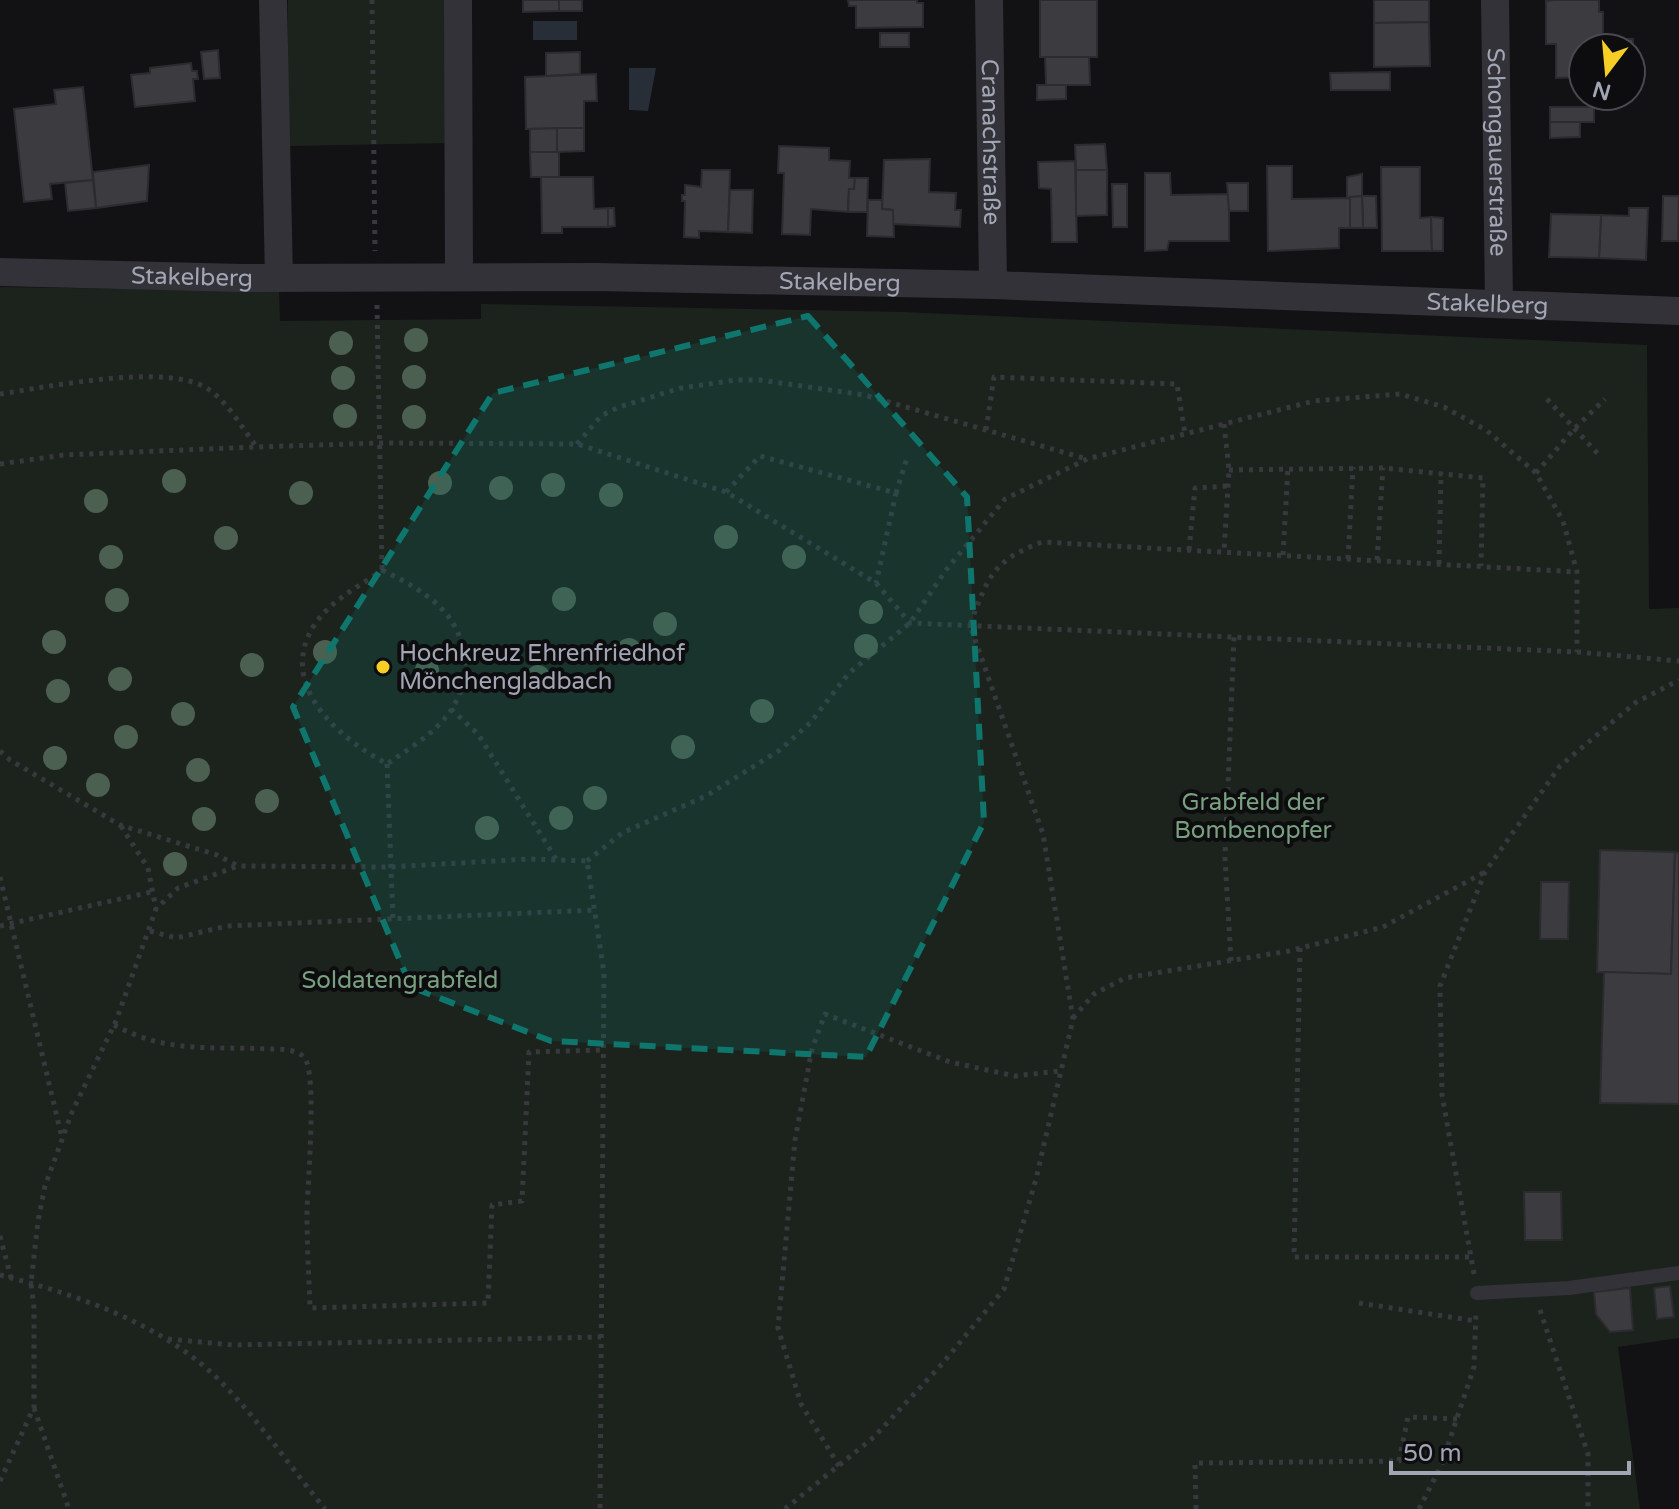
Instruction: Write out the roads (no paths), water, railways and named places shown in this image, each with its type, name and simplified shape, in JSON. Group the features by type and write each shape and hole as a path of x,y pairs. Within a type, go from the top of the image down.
{"street":[{"path":"273,0 279,278"},
{"path":"458,0 459,277"},
{"name":"Cranachstraße","path":"989,0 993,285"},
{"name":"Schongauerstraße","path":"1495,0 1499,304"},
{"name":"Stakelberg","path":"0,272 279,278 655,278 993,285 1679,311"}],"lane":[{"path":"1477,1293 1533,1290 1679,1273"}],"place":[{"name":"Hochkreuz Ehrenfriedhof Mönchengladbach","path":"383,667"}],"park label":[{"name":"Grabfeld der Bombenopfer","path":"1253,816"},
{"name":"Soldatengrabfeld","path":"400,980"}]}
